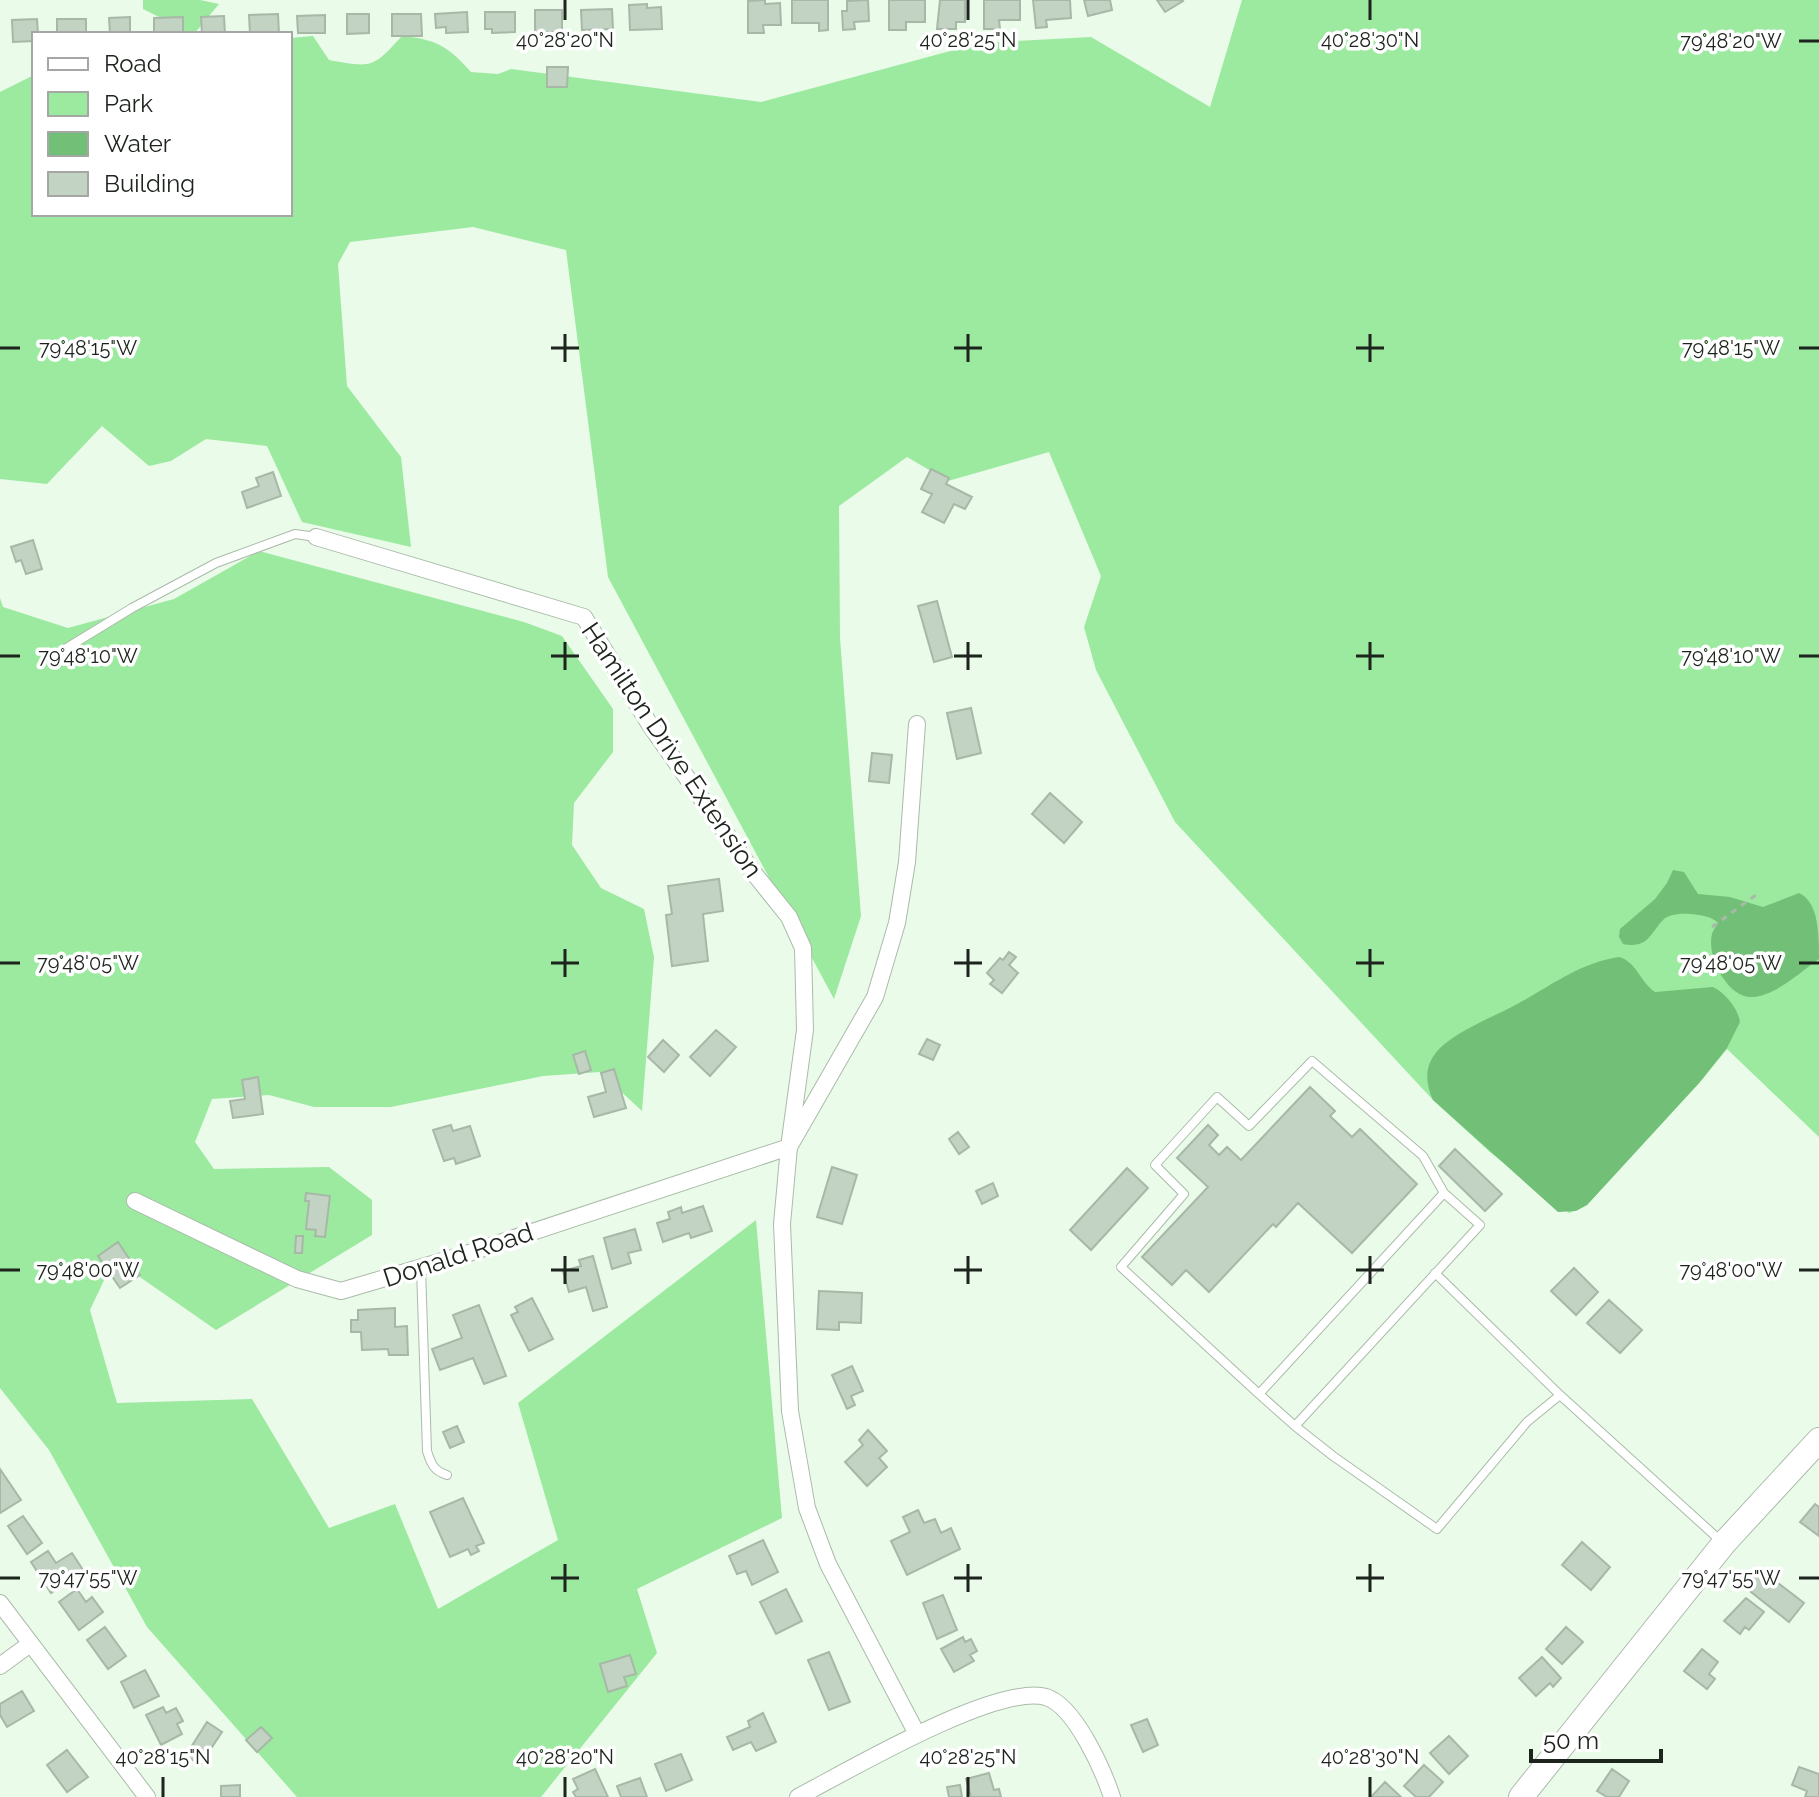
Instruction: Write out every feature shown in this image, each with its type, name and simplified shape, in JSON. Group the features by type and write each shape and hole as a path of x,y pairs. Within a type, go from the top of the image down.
{"street":[{"name":"Hamilton Drive Extension","path":"316,537 584,617 650,725 744,859 789,917 803,948 805,1030 782,1224 790,1411 807,1508 828,1564 917,1734"},
{"name":"Hamilton Drive Extension","path":"789,1147 875,997 897,923 907,862 917,724"},
{"name":"Donald Road","path":"135,1201 297,1279 341,1291 421,1268 789,1147"},
{"path":"1521,1797 1723,1543 1819,1440"},
{"path":"0,1603 147,1797"},
{"path":"0,1666 30,1644"},
{"path":"798,1797 917,1734 1010,1697 1031,1695 1049,1698 1078,1728 1101,1764 1112,1797"}],"lane":[{"path":"65,649 132,608 216,563 295,534 316,537"},
{"path":"1295,1426 1480,1225 1444,1193 1423,1156 1312,1061 1249,1126 1217,1097 1155,1165 1184,1194 1121,1267 1295,1426 1437,1529 1527,1422 1560,1395"},
{"path":"1259,1394 1444,1193"},
{"path":"421,1268 427,1451 431,1465 447,1475"},
{"path":"1435,1273 1560,1395 1723,1543"}],"path":[{"path":"1712,927 1756,895"}],"green space":[{"path":"143,0 200,0 219,4 196,32 177,32 171,23 143,9"},
{"path":"1242,0 1819,0 1819,1137 1727,1049 1587,1205 1569,1213 1491,1153 1433,1100 1175,822 1096,670 1084,627 1101,576 1049,452 948,481 907,457 839,506 840,638 861,916 834,999 608,577 566,250 473,227 350,242 338,264 347,386 401,457 411,547 302,522 267,446 206,439 171,461 149,466 102,426 47,484 0,479 0,92 32,76 32,216 292,216 292,38 313,36 329,60 354,64 371,63 402,36 414,37 441,46 471,72 498,74 511,69 761,102 980,43 1091,37 1210,107"},
{"path":"259,551 524,622 562,636 613,709 613,752 574,803 572,845 601,888 644,909 654,957 642,1111 600,1072 543,1076 391,1107 314,1107 269,1095 212,1099 195,1142 214,1169 329,1167 372,1200 372,1235 216,1330 114,1259 90,1310 117,1403 252,1399 329,1528 395,1504 438,1609 558,1540 518,1403 756,1220 782,1518 637,1589 657,1653 541,1797 297,1797 147,1627 49,1450 0,1388 0,598 3,607 68,628 174,599"}],"water":[{"path":"1673,870 1684,872 1698,894 1730,897 1763,907 1799,893 1806,897 1818,930 1819,959 1779,988 1753,997 1735,991 1721,974 1711,943 1718,923 1708,917 1675,914 1664,919 1644,942 1623,944 1619,937 1620,929 1655,899"},
{"path":"1619,957 1630,963 1655,992 1713,987 1737,1011 1740,1022 1727,1048 1700,1082 1587,1205 1576,1211 1558,1212 1433,1100 1428,1083 1429,1065 1442,1046 1462,1032 1579,969"}],"building":[{"path":"765,0 765,4 780,3 781,25 763,25 764,33 748,33 748,1"},
{"path":"792,0 828,0 828,30 819,31 819,23 792,23"},
{"path":"868,0 869,21 854,22 855,29 843,30 842,11 847,11 847,1"},
{"path":"889,0 925,0 925,22 906,22 906,30 889,30"},
{"path":"940,0 965,0 965,22 956,22 956,29 937,29"},
{"path":"984,0 1020,0 1020,20 999,20 1000,29 984,29"},
{"path":"1033,0 1070,0 1071,18 1046,20 1047,27 1036,28"},
{"path":"1084,0 1110,0 1112,10 1088,16"},
{"path":"1157,0 1182,0 1183,1 1165,12"},
{"path":"647,4 647,8 661,7 662,29 630,30 629,5"},
{"path":"612,9 613,29 582,30 581,10"},
{"path":"535,10 562,10 562,32 535,32"},
{"path":"467,12 468,32 446,33 446,27 436,28 435,14"},
{"path":"485,12 515,12 515,32 492,33 492,29 485,29"},
{"path":"278,14 279,32 250,32 249,15"},
{"path":"347,14 369,14 369,33 347,34"},
{"path":"392,14 421,14 422,36 392,36"},
{"path":"325,15 325,33 298,33 297,16"},
{"path":"224,16 225,32 202,32 201,17"},
{"path":"130,17 130,32 110,32 109,18"},
{"path":"183,17 183,32 154,32 154,18"},
{"path":"37,19 38,32 32,32 32,41 13,42 12,20"},
{"path":"57,19 86,19 86,32 57,32"},
{"path":"547,67 568,67 567,87 547,87"},
{"path":"931,469 949,478 946,484 972,497 965,509 954,504 944,523 922,512 932,494 921,489"},
{"path":"273,472 281,496 247,508 242,492 259,486 256,478"},
{"path":"33,540 42,569 26,574 21,560 16,562 11,547"},
{"path":"937,601 952,657 934,662 918,606"},
{"path":"971,708 981,753 957,759 947,713"},
{"path":"872,753 892,755 889,783 869,781"},
{"path":"1050,793 1082,822 1064,843 1032,814"},
{"path":"719,879 723,911 703,914 708,961 672,966 666,915 672,914 668,886"},
{"path":"1009,952 1016,957 1009,965 1018,973 1002,993 990,984 994,980 987,973"},
{"path":"716,1030 736,1047 710,1076 690,1057"},
{"path":"927,1039 940,1045 933,1060 919,1054"},
{"path":"663,1040 679,1055 664,1072 648,1057"},
{"path":"585,1051 591,1070 579,1074 573,1055"},
{"path":"614,1069 626,1108 594,1117 588,1097 606,1092 601,1073"},
{"path":"258,1077 263,1114 233,1118 230,1101 245,1099 242,1080"},
{"path":"1310,1087 1335,1111 1330,1116 1352,1137 1360,1129 1417,1184 1352,1253 1298,1203 1276,1227 1273,1224 1209,1292 1186,1270 1172,1285 1142,1257 1208,1187 1177,1158 1208,1125 1218,1135 1209,1145 1219,1155 1227,1147 1241,1160"},
{"path":"451,1125 453,1131 470,1126 480,1156 456,1164 454,1158 444,1161 433,1130"},
{"path":"958,1132 969,1147 959,1154 949,1139"},
{"path":"1455,1149 1502,1194 1485,1211 1439,1166"},
{"path":"832,1167 857,1175 842,1224 817,1217"},
{"path":"1127,1168 1148,1188 1091,1250 1070,1230"},
{"path":"993,1183 998,1196 982,1204 976,1191"},
{"path":"306,1193 330,1196 325,1237 315,1236 316,1230 306,1229 309,1201 305,1201"},
{"path":"703,1206 712,1231 691,1238 689,1233 663,1242 657,1223 670,1219 668,1212 681,1207 682,1213"},
{"path":"635,1229 641,1250 628,1253 631,1263 612,1269 604,1238"},
{"path":"296,1236 303,1236 302,1253 295,1253"},
{"path":"118,1242 140,1275 120,1288 98,1256"},
{"path":"593,1256 607,1307 593,1311 586,1287 569,1292 563,1271 581,1266 579,1260"},
{"path":"1574,1268 1598,1292 1576,1315 1551,1291"},
{"path":"819,1291 862,1293 861,1323 839,1322 839,1330 817,1329"},
{"path":"532,1298 553,1339 529,1351 511,1315 518,1312 515,1307"},
{"path":"1609,1300 1642,1330 1620,1353 1587,1323"},
{"path":"479,1305 506,1376 484,1384 473,1358 440,1370 432,1349 462,1338 453,1315"},
{"path":"395,1308 395,1327 407,1326 408,1355 389,1355 388,1349 362,1350 361,1332 351,1332 351,1320 358,1320 358,1310"},
{"path":"852,1366 863,1391 851,1396 855,1405 847,1409 832,1375"},
{"path":"457,1426 464,1442 450,1448 443,1432"},
{"path":"868,1430 887,1451 879,1458 887,1467 867,1486 845,1462 863,1445 859,1440"},
{"path":"0,1469 21,1500 0,1513"},
{"path":"463,1498 484,1543 476,1546 479,1551 471,1555 468,1549 450,1557 430,1512"},
{"path":"1815,1504 1819,1507 1819,1536 1800,1522"},
{"path":"918,1510 924,1523 935,1519 941,1533 951,1528 960,1549 907,1575 891,1541 910,1532 903,1517"},
{"path":"23,1516 42,1543 27,1554 8,1526"},
{"path":"763,1540 778,1572 752,1585 746,1571 737,1574 729,1556"},
{"path":"1582,1542 1610,1567 1591,1590 1562,1565"},
{"path":"48,1551 56,1563 72,1553 83,1570 51,1593 31,1562"},
{"path":"1760,1569 1804,1603 1789,1622 1746,1588"},
{"path":"77,1589 86,1602 92,1597 103,1612 79,1630 59,1602"},
{"path":"786,1589 802,1621 776,1634 760,1602"},
{"path":"943,1595 957,1630 937,1639 923,1603"},
{"path":"1746,1598 1764,1612 1749,1630 1745,1627 1740,1634 1724,1621"},
{"path":"105,1627 126,1656 108,1669 87,1640"},
{"path":"1566,1627 1583,1642 1562,1664 1546,1649"},
{"path":"963,1637 965,1642 971,1639 977,1651 970,1655 974,1661 954,1672 941,1649"},
{"path":"1702,1649 1718,1662 1709,1674 1715,1679 1707,1689 1684,1671"},
{"path":"829,1652 850,1702 829,1710 808,1660"},
{"path":"630,1655 636,1674 624,1677 627,1686 608,1692 600,1664"},
{"path":"1542,1657 1561,1678 1553,1687 1550,1683 1536,1696 1519,1678"},
{"path":"145,1670 159,1696 134,1708 121,1682"},
{"path":"22,1691 34,1711 7,1727 0,1715 0,1704"},
{"path":"163,1707 166,1713 176,1708 183,1721 177,1724 182,1734 161,1745 146,1715"},
{"path":"763,1713 776,1742 756,1751 751,1742 733,1750 727,1737 750,1727 748,1721"},
{"path":"1147,1719 1158,1745 1143,1752 1131,1725"},
{"path":"207,1722 222,1732 200,1765 186,1755"},
{"path":"261,1727 272,1738 257,1752 246,1740"},
{"path":"1449,1736 1468,1756 1449,1774 1430,1753"},
{"path":"67,1750 88,1777 67,1792 47,1765"},
{"path":"681,1754 692,1780 666,1791 655,1764"},
{"path":"1424,1765 1443,1782 1429,1797 1416,1797 1404,1786"},
{"path":"1799,1767 1819,1774 1819,1797 1805,1797 1807,1791 1792,1785"},
{"path":"595,1769 608,1797 576,1797 573,1792 578,1789 573,1779"},
{"path":"1612,1769 1629,1781 1619,1797 1607,1797 1597,1791"},
{"path":"989,1773 994,1790 999,1789 1001,1797 971,1797 966,1779"},
{"path":"640,1778 647,1797 621,1797 617,1786"},
{"path":"1385,1782 1401,1797 1371,1797"},
{"path":"240,1785 240,1797 221,1797 221,1786"},
{"path":"960,1785 962,1797 949,1797 947,1787"}]}
